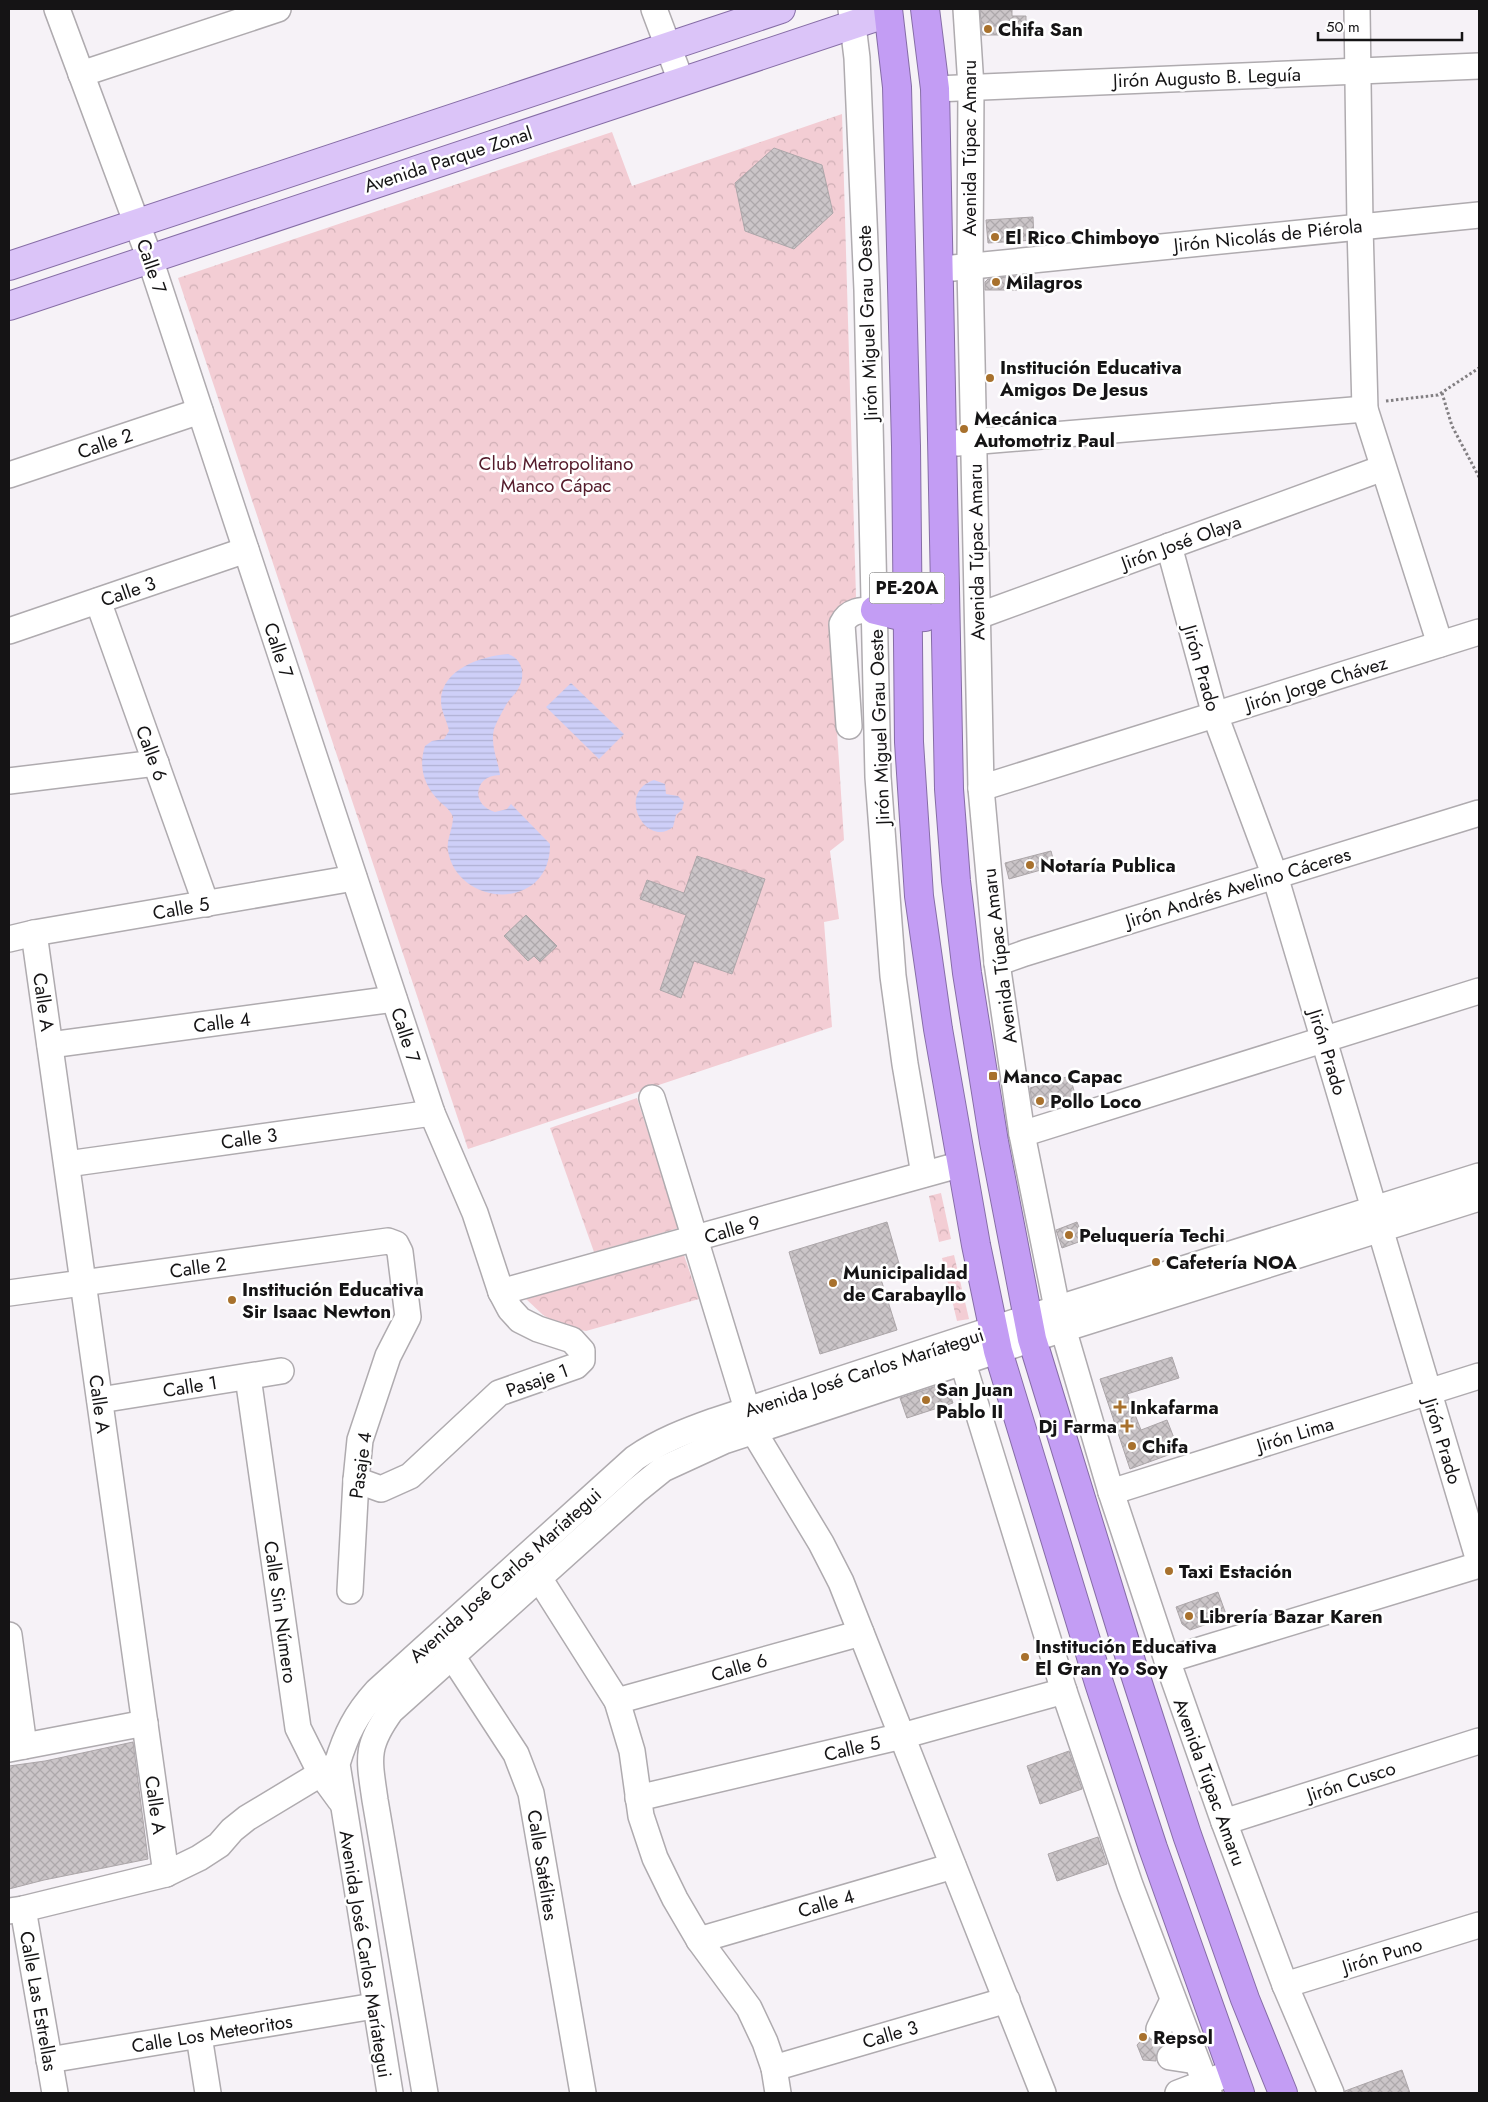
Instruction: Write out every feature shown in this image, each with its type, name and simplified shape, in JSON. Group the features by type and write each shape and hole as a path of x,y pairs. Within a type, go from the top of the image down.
{"highway":[{"name":"Avenida Túpac Amaru","path":"925,9 936,89 949,790 956,881 967,973 994,1142 1030,1329 1134,1671 1215,1917 1245,1999 1284,2093"},
{"name":"PE-20A","path":"888,11 897,87 906,446 909,742 919,896 938,1029 996,1340 1099,1683 1153,1848 1236,2083"},
{"path":"875,610 908,618 945,616"},
{"path":"1099,1683 1134,1671"}],"main road":[{"name":"Avenida Parque Zonal","path":"9,266 781,9"},
{"name":"Avenida Parque Zonal","path":"9,306 681,82 852,16 888,11"}],"street":[{"name":"Calle 7","path":"57,9 150,259 432,1112 475,1213 501,1292"},
{"path":"81,74 213,19 278,9"},
{"path":"654,9 681,82"},
{"name":"Avenida Túpac Amaru","path":"966,9 971,87 970,266 981,788 997,963 1022,1134 1061,1319 1111,1492 1224,1822 1285,1985 1331,2093"},
{"path":"1357,9 1365,406 1440,644"},
{"name":"Jirón Miguel Grau Oeste","path":"852,16 857,58 861,142 878,776 893,976 905,1064 924,1174"},
{"name":"Jirón Augusto B. Leguía","path":"936,89 1479,66"},
{"name":"Jirón Nicolás de Piérola","path":"938,269 1479,215"},
{"path":"942,445 1365,406"},
{"name":"Calle 2","path":"9,475 200,411"},
{"name":"Jirón José Olaya","path":"978,616 1384,468"},
{"name":"Jirón Prado","path":"1169,546 1215,715 1275,876 1479,1563"},
{"name":"Calle 3","path":"9,631 246,550"},
{"name":"Calle 6","path":"98,601 206,904"},
{"path":"849,726 842,624 855,610 875,610"},
{"name":"Jirón Jorge Chávez","path":"981,788 1479,632"},
{"path":"9,781 156,763"},
{"name":"Jirón Andrés Avelino Cáceres","path":"997,963 1479,813"},
{"name":"Calle 5","path":"9,940 34,933 354,878"},
{"name":"Calle A","path":"34,933 166,1874"},
{"path":"1022,1134 1479,991"},
{"name":"Calle 4","path":"50,1044 394,999"},
{"path":"652,1098 751,1421 821,1542 841,1582 1044,2093"},
{"name":"Calle 3","path":"67,1164 432,1112"},
{"name":"Calle 9","path":"501,1292 962,1164"},
{"path":"1377,1219 1479,1176"},
{"path":"1377,1219 1479,1198"},
{"name":"Avenida José Carlos Maríategui","path":"329,1769 345,1736 362,1708 377,1691 636,1458 654,1445 677,1434 751,1421 1030,1329 1377,1219"},
{"name":"Calle 2","path":"9,1293 388,1241 396,1244 400,1252 408,1317"},
{"name":"Pasaje 1","path":"356,1480 381,1488 410,1476 499,1393 576,1366 582,1360 582,1351 572,1340 538,1329 520,1320 510,1310 501,1292"},
{"name":"Pasaje 4","path":"350,1591 360,1440 388,1356 408,1317"},
{"path":"959,1352 1064,1691 1130,1885 1203,2079"},
{"name":"Calle 1","path":"100,1400 281,1371"},
{"name":"Jirón Lima","path":"1111,1492 1479,1376"},
{"name":"Calle Sin Número","path":"248,1377 298,1728 329,1769 342,1803"},
{"name":"Avenida José Carlos Maríategui","path":"425,2093 370,1761 372,1744 379,1728 392,1711 637,1490 663,1469 724,1441 751,1421"},
{"path":"1167,1660 1479,1563"},
{"path":"539,1578 617,1701 632,1751 641,1816 655,1858 698,1940 749,2008 765,2042 774,2068 778,2093"},
{"name":"Calle 6","path":"617,1701 861,1633"},
{"path":"9,1635 16,1747 145,1723"},
{"name":"Calle Satélites","path":"452,1656 516,1754 527,1780 535,1813 583,2093"},
{"name":"Calle 5","path":"638,1798 902,1736 1064,1691"},
{"name":"Jirón Cusco","path":"1224,1822 1479,1741"},
{"path":"16,1910 166,1874 199,1858 219,1845 232,1830 247,1818 329,1769 370,1761"},
{"path":"342,1803 375,1800"},
{"name":"Avenida José Carlos Maríategui","path":"342,1803 374,2006 390,2093"},
{"name":"Calle 4","path":"698,1940 953,1866"},
{"name":"Calle Las Estrellas","path":"16,1910 55,2093"},
{"name":"Jirón Puno","path":"1285,1985 1479,1925"},
{"name":"Calle 3","path":"774,2068 1007,2000"},
{"path":"1159,2029 1173,2000"},
{"name":"Calle Los Meteoritos","path":"49,2060 374,2006"},
{"path":"199,2036 208,2093"},
{"path":"1170,2057 1203,2079 1236,2083"},
{"path":"1178,2093 1203,2079"}],"path":[{"path":"1365,406 1438,395 1479,368"},
{"path":"1442,392 1452,426 1479,477"}],"green space":[{"name":"Club Metropolitano Manco Cápac","path":"842,114 856,597 830,622 844,840 830,851 839,919 824,922 832,1027 468,1149 178,278 612,132 632,186"},
{"path":"637,1098 679,1228 594,1252 550,1128"},
{"path":"941,1193 951,1239 939,1242 929,1196"},
{"path":"684,1255 699,1299 586,1331 562,1326 543,1315 525,1298"},
{"path":"954,1255 969,1319 957,1321 942,1258"}],"water":[{"path":"508,654 513,656 520,664 522,679 494,729 494,747 500,775 491,776 480,785 479,797 487,808 495,812 507,809 511,804 550,844 546,866 536,882 521,891 503,894 485,892 468,884 455,870 448,851 453,817 449,810 434,796 426,783 422,761 425,746 432,741 444,739 449,731 441,701 443,690 448,680 455,673 475,661"},
{"path":"571,683 624,734 599,759 546,707"},
{"path":"654,780 665,784 666,794 678,796 684,802 682,810 676,815 673,827 663,832 654,831 645,825 639,817 636,806 637,796 643,787"}],"building":[{"path":"980,9 1012,9 1012,16 1026,16 1026,35 982,35"},
{"path":"774,148 822,165 833,213 794,249 745,231 735,183"},
{"path":"1033,217 1034,240 988,243 986,220"},
{"path":"1018,276 1018,290 985,290 985,282 988,279"},
{"name":"Notaría Publica","path":"1051,851 1055,866 1009,879 1005,863"},
{"path":"697,856 765,879 732,974 694,961 681,998 660,990 686,915 640,899 647,880 684,893"},
{"path":"526,915 557,946 540,962 534,956 528,961 504,936"},
{"path":"1070,1076 1076,1098 1041,1108 1032,1104 1030,1088"},
{"name":"Municipalidad de Carabayllo","path":"887,1222 900,1267 879,1273 897,1330 820,1354 789,1252"},
{"name":"Peluquería Techi","path":"1077,1222 1084,1240 1062,1248 1056,1230"},
{"path":"1172,1357 1179,1378 1127,1394 1141,1430 1167,1420 1179,1451 1130,1469 1100,1379"},
{"name":"San Juan Pablo II","path":"946,1383 953,1403 907,1418 900,1398"},
{"path":"1218,1592 1227,1617 1190,1630 1182,1624 1176,1607"},
{"path":"133,1742 148,1859 9,1889 9,1766 45,1761"},
{"path":"1069,1751 1082,1789 1040,1804 1027,1766"},
{"path":"1098,1837 1107,1864 1057,1881 1048,1854"},
{"path":"1146,2035 1152,2042 1160,2043 1169,2038 1171,2043 1164,2044 1159,2048 1156,2054 1156,2061 1143,2060 1137,2045"},
{"path":"1402,2070 1410,2093 1345,2093 1345,2091"}],"tunnel":[{"path":"1159,2029 1170,2057"}],"place":[{"name":"Chifa San","path":"988,29"},
{"name":"El Rico Chimboyo","path":"995,237"},
{"name":"Milagros","path":"996,282"},
{"name":"Institución Educativa Amigos De Jesus","path":"990,378"},
{"name":"Mecánica Automotriz Paul","path":"964,429"},
{"name":"Notaría Publica","path":"1030,865"},
{"name":"Manco Capac","path":"993,1076"},
{"name":"Pollo Loco","path":"1040,1101"},
{"name":"Peluquería Techi","path":"1069,1235"},
{"name":"Cafetería NOA","path":"1156,1262"},
{"name":"Municipalidad de Carabayllo","path":"833,1283"},
{"name":"Institución Educativa Sir Isaac Newton","path":"232,1300"},
{"name":"San Juan Pablo II","path":"926,1400"},
{"name":"Inkafarma","path":"1120,1407"},
{"name":"Dj Farma","path":"1127,1426"},
{"name":"Chifa","path":"1132,1446"},
{"name":"Taxi Estación","path":"1169,1571"},
{"name":"Librería Bazar Karen","path":"1189,1616"},
{"name":"Institución Educativa El Gran Yo Soy","path":"1025,1657"},
{"name":"Repsol","path":"1143,2037"}]}
